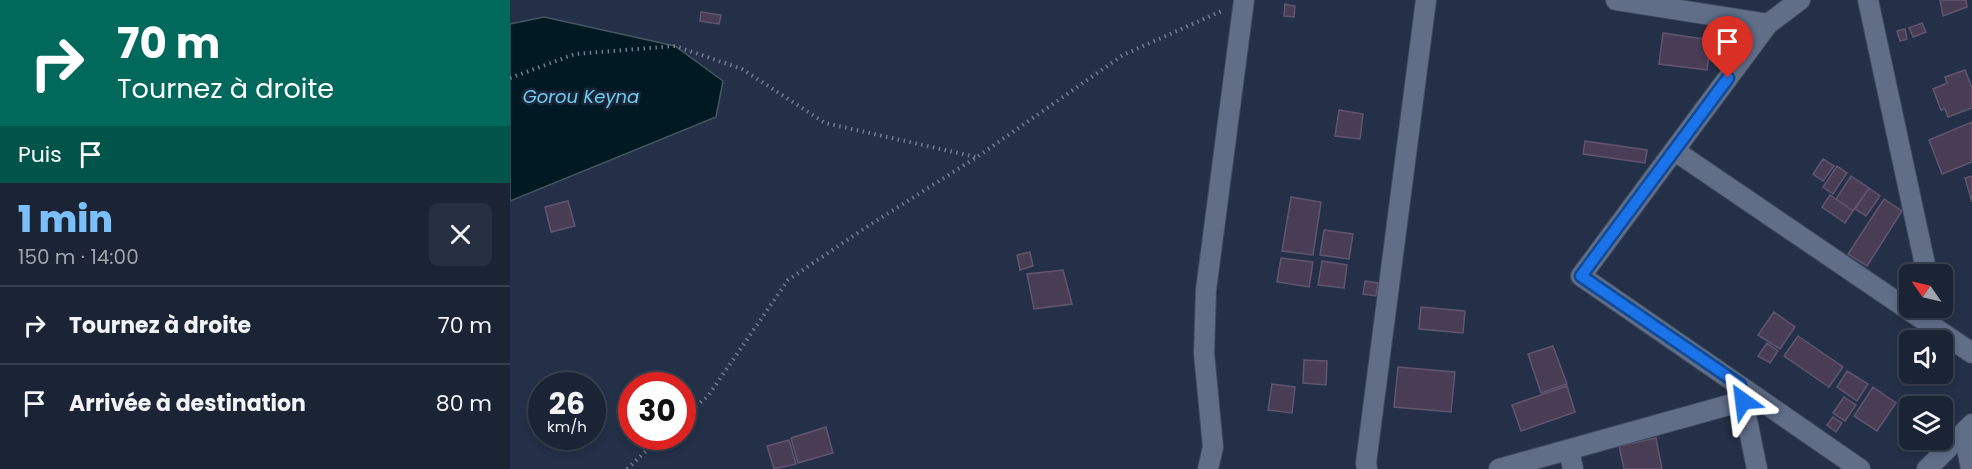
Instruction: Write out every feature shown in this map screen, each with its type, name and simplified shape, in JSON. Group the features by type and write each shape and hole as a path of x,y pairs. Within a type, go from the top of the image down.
{"street":[{"path":"1208,469 1213,447 1204,353 1206,290 1244,0"},
{"path":"1367,469 1426,0"},
{"path":"1616,0 1768,24"},
{"path":"1800,0 1768,24 1581,276 1742,393 1860,469"},
{"path":"1868,0 1925,264"},
{"path":"1675,151 1938,330"},
{"path":"1953,340 1972,353"},
{"path":"1499,469 1569,450 1742,393"},
{"path":"1742,393 1757,469"},
{"path":"1927,469 1968,428"},
{"path":"1968,428 1971,469"},
{"path":"1569,450 1573,469"}],"path":[{"path":"696,406 708,396 788,280 865,228 977,158 1123,55 1244,0"},
{"path":"510,78 575,54 675,46 742,69 825,123 977,158"},
{"path":"627,469 647,450"}],"water":[{"name":"Gorou Keyna","path":"544,17 675,46 723,81 716,117 510,201 510,24"}],"building":[{"path":"1940,0 1966,0 1967,7 1943,16"},
{"path":"1285,4 1295,6 1294,17 1284,16"},
{"path":"701,12 721,15 719,24 700,21"},
{"path":"1922,23 1926,32 1913,37 1909,28"},
{"path":"1905,29 1907,39 1900,41 1897,31"},
{"path":"1663,33 1711,40 1707,70 1659,64"},
{"path":"1965,70 1972,88 1972,108 1948,117 1945,109 1941,110 1933,89 1947,83 1945,77"},
{"path":"1339,110 1363,114 1360,139 1335,136"},
{"path":"1972,122 1972,162 1942,174 1929,140"},
{"path":"1585,141 1647,150 1645,163 1583,154"},
{"path":"1823,159 1834,166 1823,181 1813,174"},
{"path":"1837,166 1847,173 1833,194 1823,187"},
{"path":"1851,176 1869,188 1853,211 1836,199"},
{"path":"1972,176 1972,202 1965,178"},
{"path":"1869,188 1880,196 1866,216 1855,209"},
{"path":"1830,195 1853,211 1845,223 1822,207"},
{"path":"1291,197 1321,202 1313,255 1282,251"},
{"path":"1884,199 1902,211 1867,266 1848,254"},
{"path":"568,201 575,226 551,232 545,207"},
{"path":"1324,230 1353,234 1349,259 1320,255"},
{"path":"1030,252 1033,266 1020,270 1017,255"},
{"path":"1281,258 1313,262 1309,287 1277,282"},
{"path":"1322,261 1347,265 1344,288 1318,285"},
{"path":"1063,270 1072,304 1034,309 1027,274"},
{"path":"1365,281 1378,283 1376,296 1363,294"},
{"path":"1421,307 1465,311 1463,333 1419,329"},
{"path":"1774,312 1795,327 1780,349 1758,335"},
{"path":"1798,336 1843,367 1829,387 1784,356"},
{"path":"1767,343 1778,351 1770,363 1758,356"},
{"path":"1553,346 1567,384 1541,393 1528,354"},
{"path":"1304,360 1327,361 1326,385 1303,383"},
{"path":"1398,367 1455,372 1451,412 1394,407"},
{"path":"1847,371 1868,384 1857,401 1837,387"},
{"path":"1272,384 1295,387 1292,413 1268,410"},
{"path":"1567,386 1575,412 1521,431 1512,405"},
{"path":"1873,387 1896,403 1877,431 1854,416"},
{"path":"1844,397 1856,405 1845,421 1833,413"},
{"path":"1833,417 1842,423 1836,432 1827,425"},
{"path":"826,427 833,453 798,463 791,438"},
{"path":"1656,438 1662,469 1624,469 1619,446"},
{"path":"789,440 796,464 774,469 767,446"}],"route":[{"path":"1728,78 1581,276 1740,385 1743,401"}]}
